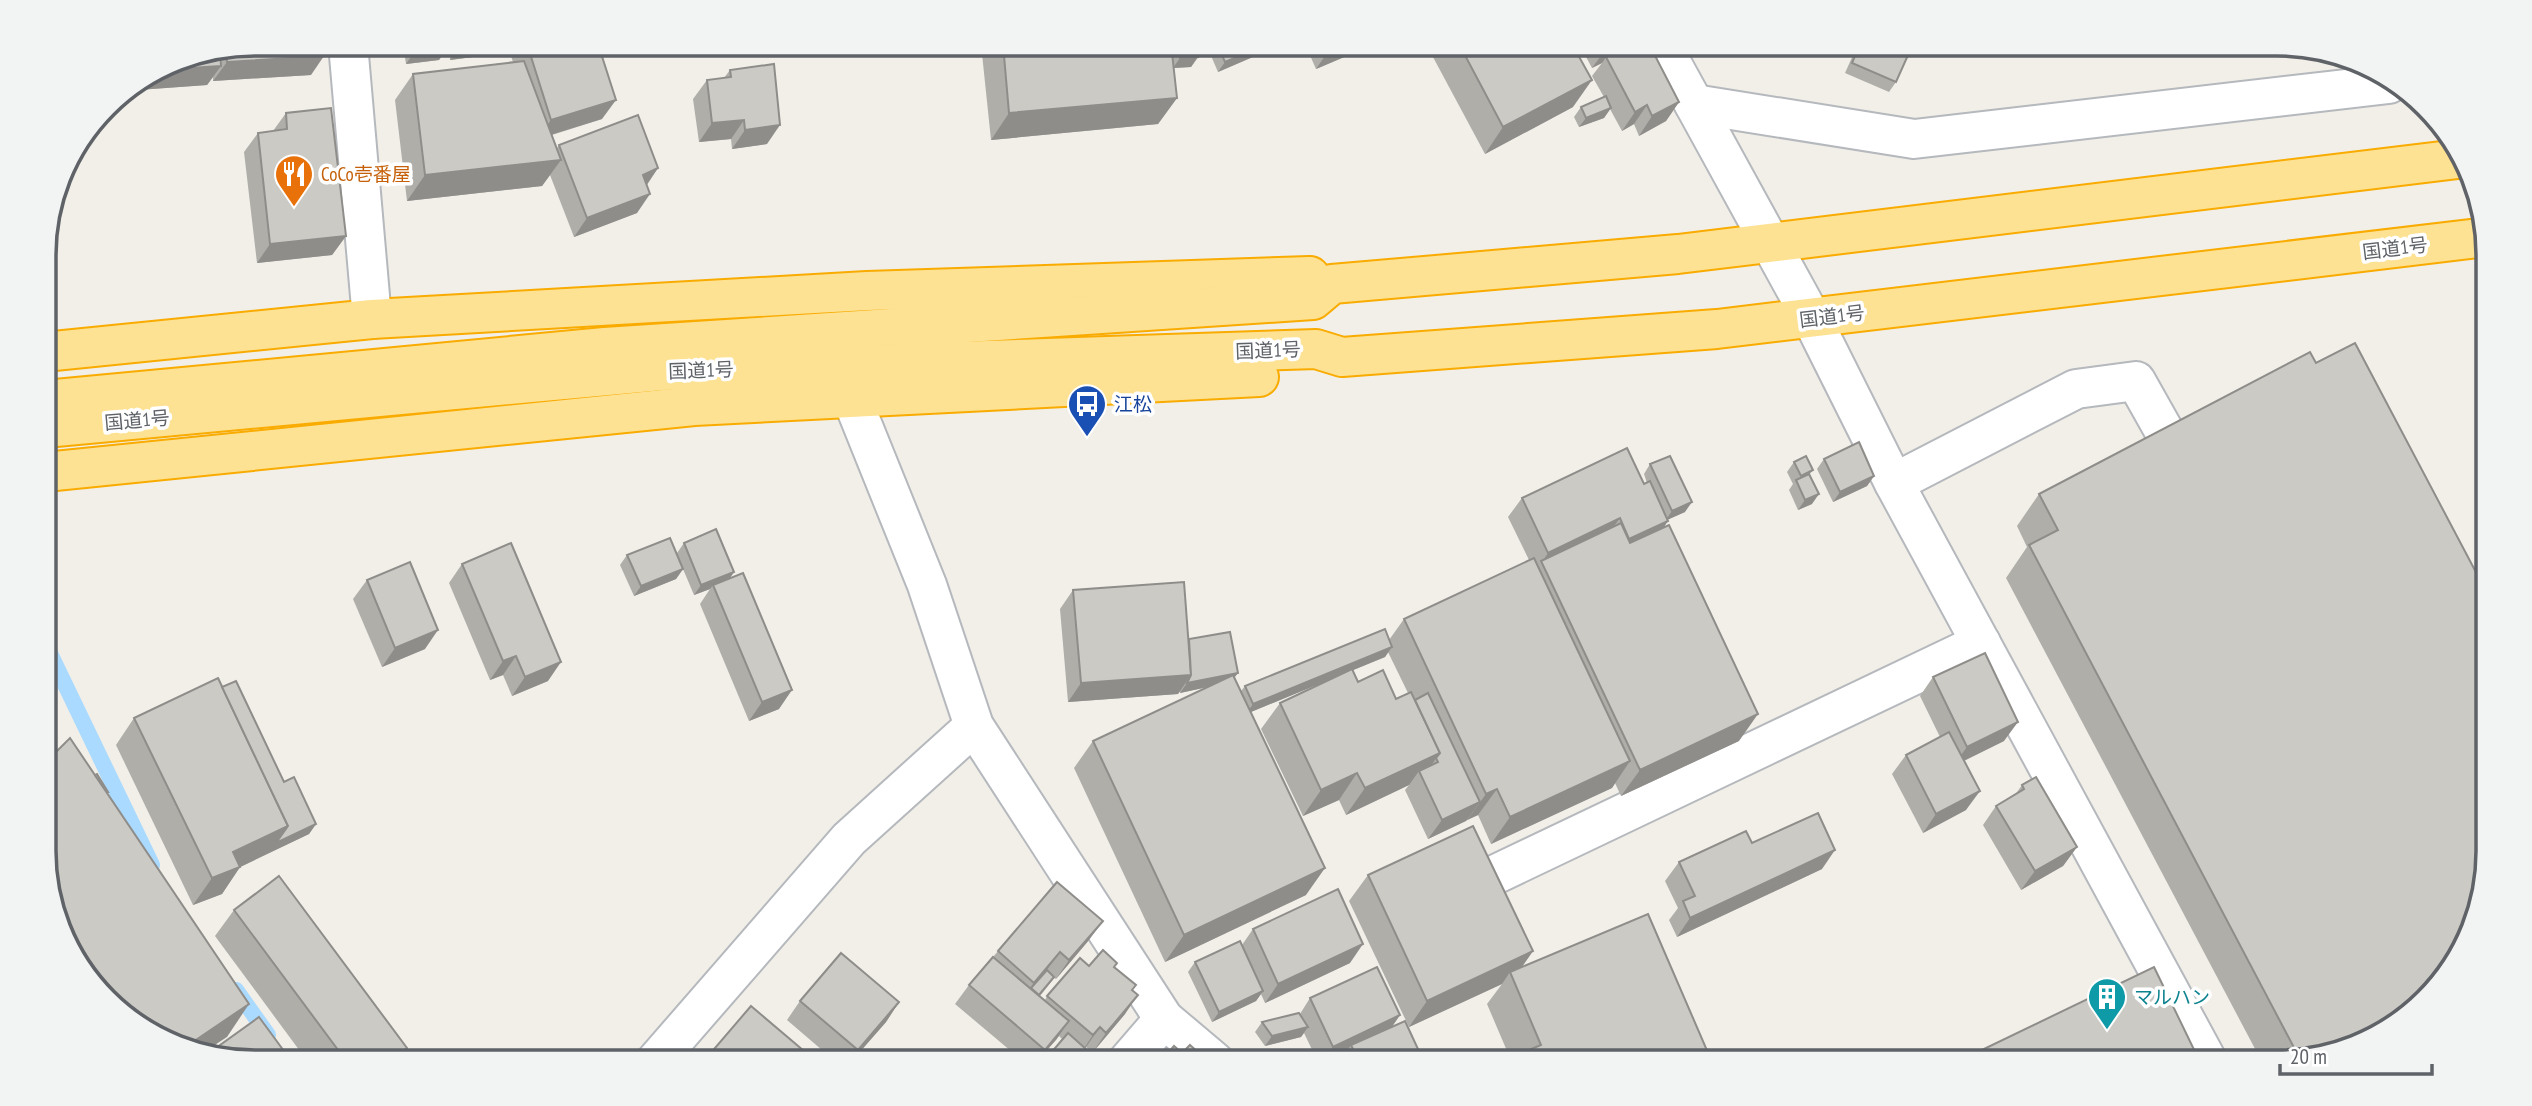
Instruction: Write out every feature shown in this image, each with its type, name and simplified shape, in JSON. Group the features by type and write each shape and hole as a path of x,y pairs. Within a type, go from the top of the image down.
{"highway":[{"name":"国道1号","path":"56,399 605,361 1313,300 1332,284 1678,254 2451,160"},
{"name":"国道1号","path":"56,427 605,361 702,370 1316,349 1342,357 1717,330 2475,238"},
{"path":"56,351 372,319 880,290 1309,275 1332,284"},
{"path":"56,471 694,405 1323,374 1342,357"}],"street":[{"path":"349,56 372,319"},
{"path":"1668,56 1812,319 1894,483 2201,1050"},
{"path":"1694,104 1914,139 2380,85"},
{"path":"1894,483 2076,389 2136,381 2172,445"},
{"path":"852,399 920,567 974,726 1164,1019 1201,1050"},
{"path":"1488,877 1981,643"},
{"path":"665,1050 849,839 974,726"},
{"path":"1137,1050 1164,1019"}],"building":[{"path":"242,56 324,56 227,62 227,58"},
{"path":"531,56 602,56 616,100 551,120"},
{"path":"1004,56 1172,56 1177,98 1009,113"},
{"path":"1222,56 1239,56 1225,62"},
{"path":"1465,56 1579,56 1592,80 1503,127"},
{"path":"1655,56 1679,102 1652,116 1647,105 1635,112 1606,57"},
{"path":"1855,56 1908,56 1896,82 1852,63"},
{"path":"221,59 221,66 188,68"},
{"path":"524,61 561,160 425,175 413,74"},
{"path":"774,64 780,125 745,130 744,120 712,123 707,80 731,77 730,70"},
{"path":"1606,96 1611,108 1586,118 1581,107"},
{"path":"331,108 346,236 270,244 258,133 287,129 286,113"},
{"path":"638,115 658,168 643,175 650,194 587,218 559,145"},
{"path":"2355,343 2476,572 2476,851 2472,890 2461,927 2449,951 2418,992 2388,1016 2365,1029 2341,1039 2295,1049 2029,545 2058,530 2039,494 2310,352 2316,363"},
{"path":"1859,442 1874,476 1840,492 1824,459"},
{"path":"1627,448 1644,484 1650,481 1668,521 1629,539 1620,518 1548,553 1522,498"},
{"path":"1670,456 1692,502 1672,511 1650,464"},
{"path":"1806,456 1813,470 1801,476 1794,462"},
{"path":"1809,474 1819,494 1805,500 1796,480"},
{"path":"1621,523 1630,543 1669,525 1758,714 1640,770 1541,561"},
{"path":"716,529 734,572 701,585 684,543"},
{"path":"670,538 683,569 641,586 627,555"},
{"path":"511,543 561,662 525,677 516,656 503,661 462,564"},
{"path":"1534,558 1630,761 1510,817 1497,789 1486,794 1404,619"},
{"path":"410,562 438,630 395,648 367,580"},
{"path":"743,573 792,690 762,702 713,585"},
{"path":"1184,582 1191,675 1081,683 1073,590"},
{"path":"1385,629 1392,647 1253,704 1245,686"},
{"path":"1230,632 1238,673 1187,683 1191,675 1189,639"},
{"path":"1985,653 2018,722 1967,747 1933,677"},
{"path":"1352,669 1358,682 1383,670 1396,699 1411,692 1440,753 1365,788 1357,773 1321,790 1280,703"},
{"path":"1233,675 1325,868 1184,935 1093,741"},
{"path":"218,678 288,826 233,852 240,867 212,878 134,718"},
{"path":"236,681 284,782 294,777 316,824 276,843 288,826 222,687"},
{"path":"1428,693 1480,802 1442,820 1419,771 1438,762 1436,758 1440,753 1415,700"},
{"path":"1949,732 1980,791 1936,814 1906,755"},
{"path":"70,738 249,1004 195,1040 155,1023 114,992 83,951 71,927 58,877 56,752"},
{"path":"97,774 108,792 95,775"},
{"path":"2036,777 2077,847 2035,871 1996,806 2024,789 2022,785"},
{"path":"1818,813 1835,850 1690,918 1683,901 1695,896 1679,862 1746,831 1752,843"},
{"path":"1473,826 1533,951 1427,1001 1368,875"},
{"path":"279,876 407,1048 338,1050 234,910"},
{"path":"1057,882 1103,921 1069,960 1060,952 1034,983 998,951"},
{"path":"1338,889 1363,944 1278,984 1253,929"},
{"path":"1648,914 1707,1050 1529,1050 1541,1045 1510,972"},
{"path":"1240,941 1263,991 1219,1012 1195,962"},
{"path":"1103,950 1117,963 1114,967 1136,985 1132,990 1138,995 1106,1033 1100,1027 1093,1035 1047,996 1080,958 1089,966"},
{"path":"841,953 899,1002 858,1050 800,1001"},
{"path":"993,957 1069,1021 1045,1050 969,985"},
{"path":"1377,967 1400,1015 1333,1047 1310,998"},
{"path":"2154,967 2194,1050 1982,1050"},
{"path":"1047,970 1054,977 1039,995 1031,988"},
{"path":"751,1006 803,1050 713,1050"},
{"path":"1299,1013 1308,1027 1272,1036 1262,1022"},
{"path":"259,1017 283,1050 255,1050 218,1046"},
{"path":"1405,1021 1418,1050 1353,1050 1351,1045"},
{"path":"1068,1033 1087,1050 1053,1050"}],"waterway":[{"path":"56,666 152,865"},
{"path":"236,990 268,1035"}],"place":[{"name":"CoCo壱番屋","path":"294,208"},
{"name":"江松","path":"1087,438"},
{"name":"マルハン","path":"2107,1031"}]}
